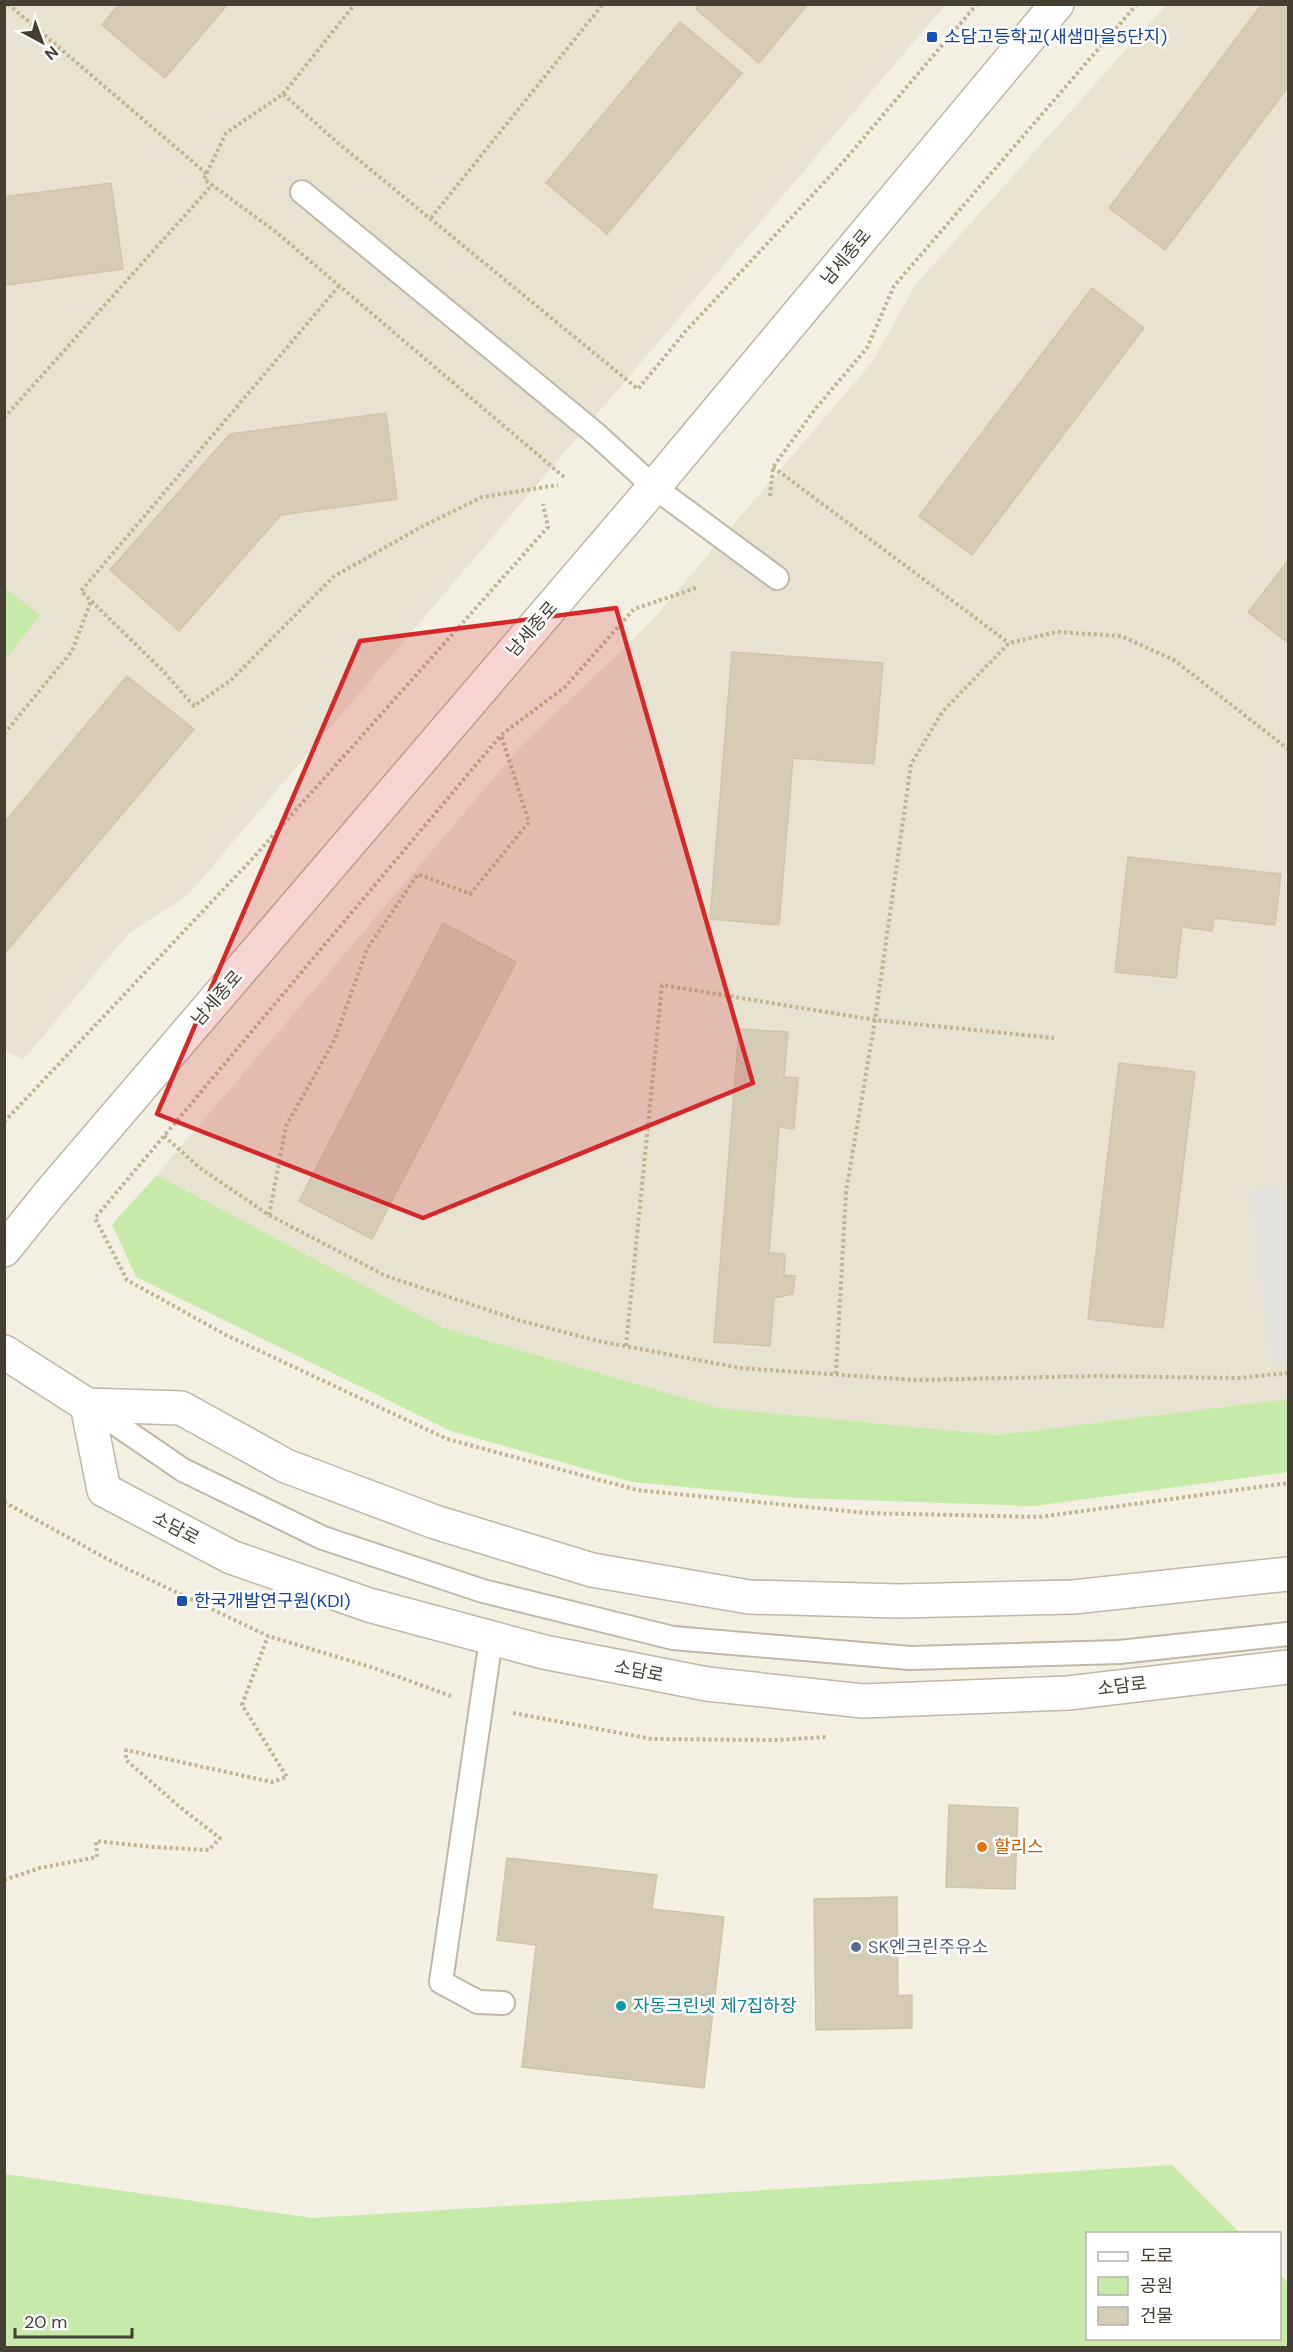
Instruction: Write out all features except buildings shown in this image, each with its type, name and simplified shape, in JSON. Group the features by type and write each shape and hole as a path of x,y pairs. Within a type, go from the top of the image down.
{"street":[{"name":"남세종로","path":"4,1250 50,1193 654,487 1057,4"},
{"path":"4,1352 87,1405 181,1408 286,1466 435,1522 592,1570 749,1597 898,1601 1073,1597 1288,1574"},
{"name":"소담로","path":"87,1405 104,1490 231,1557 369,1605 544,1652 707,1684 863,1701 1068,1693 1288,1667"}],"lane":[{"path":"302,192 596,434 654,487 777,578"},
{"path":"87,1405 183,1470 324,1538 483,1591 673,1638 910,1658 1119,1652 1288,1634"},
{"path":"491,1639 441,1982 478,2002 503,2003"}],"path":[{"path":"8,4 207,174"},
{"path":"283,94 355,4"},
{"path":"431,218 603,4"},
{"path":"638,389 686,332 844,161 977,4"},
{"path":"770,496 773,467 816,408 867,348 894,286 1137,4"},
{"path":"4,418 212,185"},
{"path":"339,286 81,591 165,672 194,706 231,680 333,577 421,527 482,497 558,485"},
{"path":"773,467 1009,643"},
{"path":"4,1122 254,857 548,527 543,504"},
{"path":"696,588 634,609 565,687 501,735 95,1218 128,1280 226,1335 447,1438 637,1490 867,1513 1039,1517 1288,1483"},
{"path":"4,734 72,651 91,601"},
{"path":"836,1374 846,1192 875,1020 911,764 943,711 1009,643 1057,632 1121,636 1174,660 1288,749"},
{"path":"270,1215 286,1126 334,1039 367,949 418,874 470,894 529,822 501,735"},
{"path":"626,1346 662,985 875,1020 1054,1038"},
{"path":"164,1136 200,1168 270,1215 386,1276 518,1320 598,1341 740,1368 915,1380 1096,1376 1238,1378 1288,1372"},
{"path":"4,1880 40,1868 97,1857 96,1841 209,1850 220,1838 181,1809 126,1760 126,1750 272,1782 287,1777 242,1705 268,1636"}],"highlighted area":[{"path":"616,608 753,1083 423,1218 157,1114 360,641"}],"shaded area":[{"path":"4,5 945,5 187,896 130,932 23,1060 4,1049"},
{"path":"1166,5 1288,5 1288,1399 998,1435 719,1408 444,1328 157,1175 520,747 650,623 872,362 916,284"},
{"path":"1288,1184 1288,1363 1271,1365 1248,1189"}],"green space":[{"path":"4,587 40,615 5,660 4,660"},
{"path":"157,1175 444,1328 719,1408 998,1435 1288,1399 1288,1472 1034,1506 800,1498 632,1482 451,1431 136,1277 112,1224"},
{"path":"1172,2165 1239,2232 1086,2232 1086,2340 1281,2340 1281,2275 1288,2283 1288,2347 5,2347 5,2174 313,2218"}],"place":[{"name":"소담고등학교(새샘마을5단지)","path":"932,37"},
{"name":"한국개발연구원(KDI)","path":"182,1601"},
{"name":"할리스","path":"982,1847"},
{"name":"SK엔크린주유소","path":"856,1947"},
{"name":"자동크린넷 제7집하장","path":"621,2006"}]}
